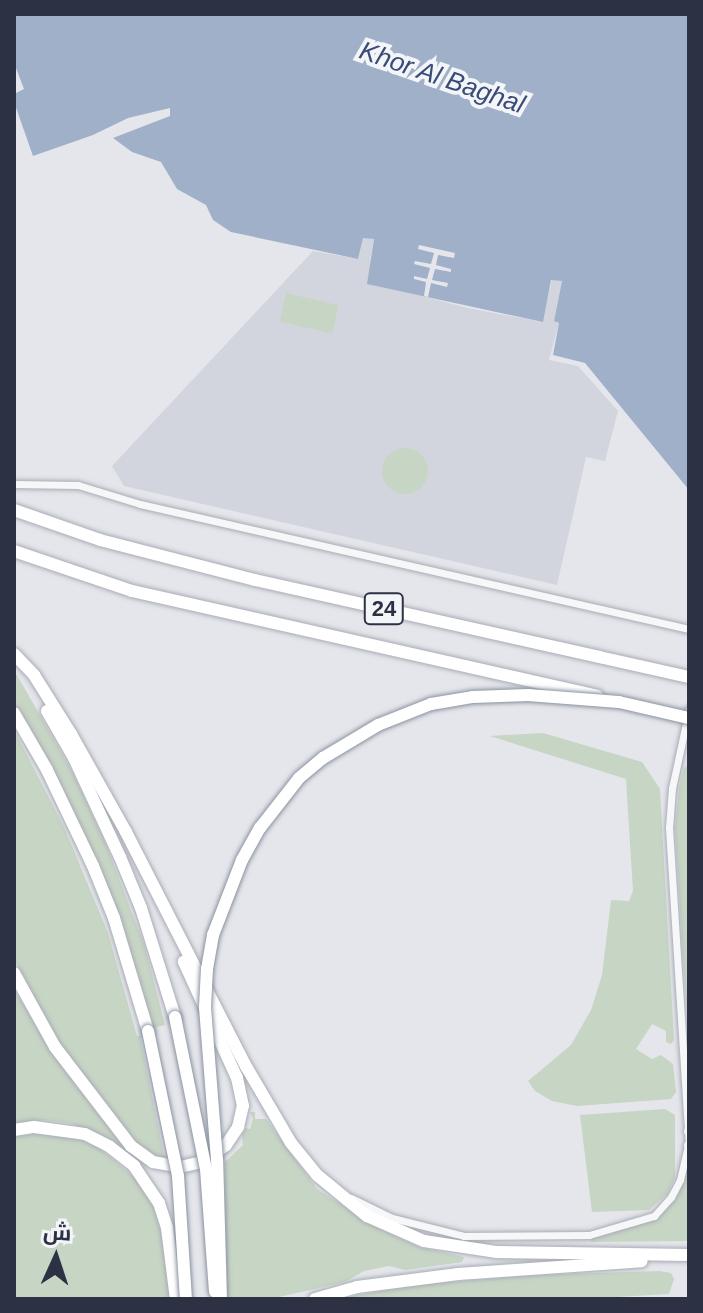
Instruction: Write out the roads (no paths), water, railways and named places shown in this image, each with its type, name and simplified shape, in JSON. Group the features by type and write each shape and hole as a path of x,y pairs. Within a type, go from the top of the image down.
{"highway":[{"name":"24","path":"14,510 100,540 183,562 689,677"},
{"name":"24","path":"14,551 132,591 619,702"},
{"path":"14,654 74,758 141,908 175,1017 202,1143 218,1299"},
{"path":"14,654 34,675 71,734 285,1135 303,1160 336,1190 367,1216 424,1241 455,1247 497,1252 689,1256"},
{"path":"218,1299 217,1160 205,1007 207,969 213,935 232,882 260,828 299,778 323,758 378,725 431,704 473,697 528,695 619,702 689,718"},
{"path":"14,713 47,770 93,866 114,918 148,1031 178,1176 186,1299"},
{"path":"14,973 55,1047 131,1146 159,1164 180,1167 195,1165 215,1155 231,1139 240,1120 242,1099 234,1069 176,944 169,918"},
{"path":"14,1130 34,1127 85,1134 110,1147 134,1166 159,1203 167,1228 176,1299"},
{"path":"315,1299 357,1287 458,1274 689,1256"}],"street":[{"path":"14,484 78,485 140,504 689,629"},
{"path":"336,1190 392,1218 452,1234 495,1238 589,1235 654,1216 680,1180 689,1146 669,828 672,788 689,709"}],"water":[{"name":"Khor Al Baghal","path":"14,14 689,14 689,490 585,363 553,355 559,323 554,321 562,281 551,280 543,322 367,284 374,239 363,238 358,259 231,232 213,220 206,205 177,189 161,162 132,152 113,138 170,116 170,108 128,118 93,135 33,156 14,102 14,94 24,89 14,63"}]}
